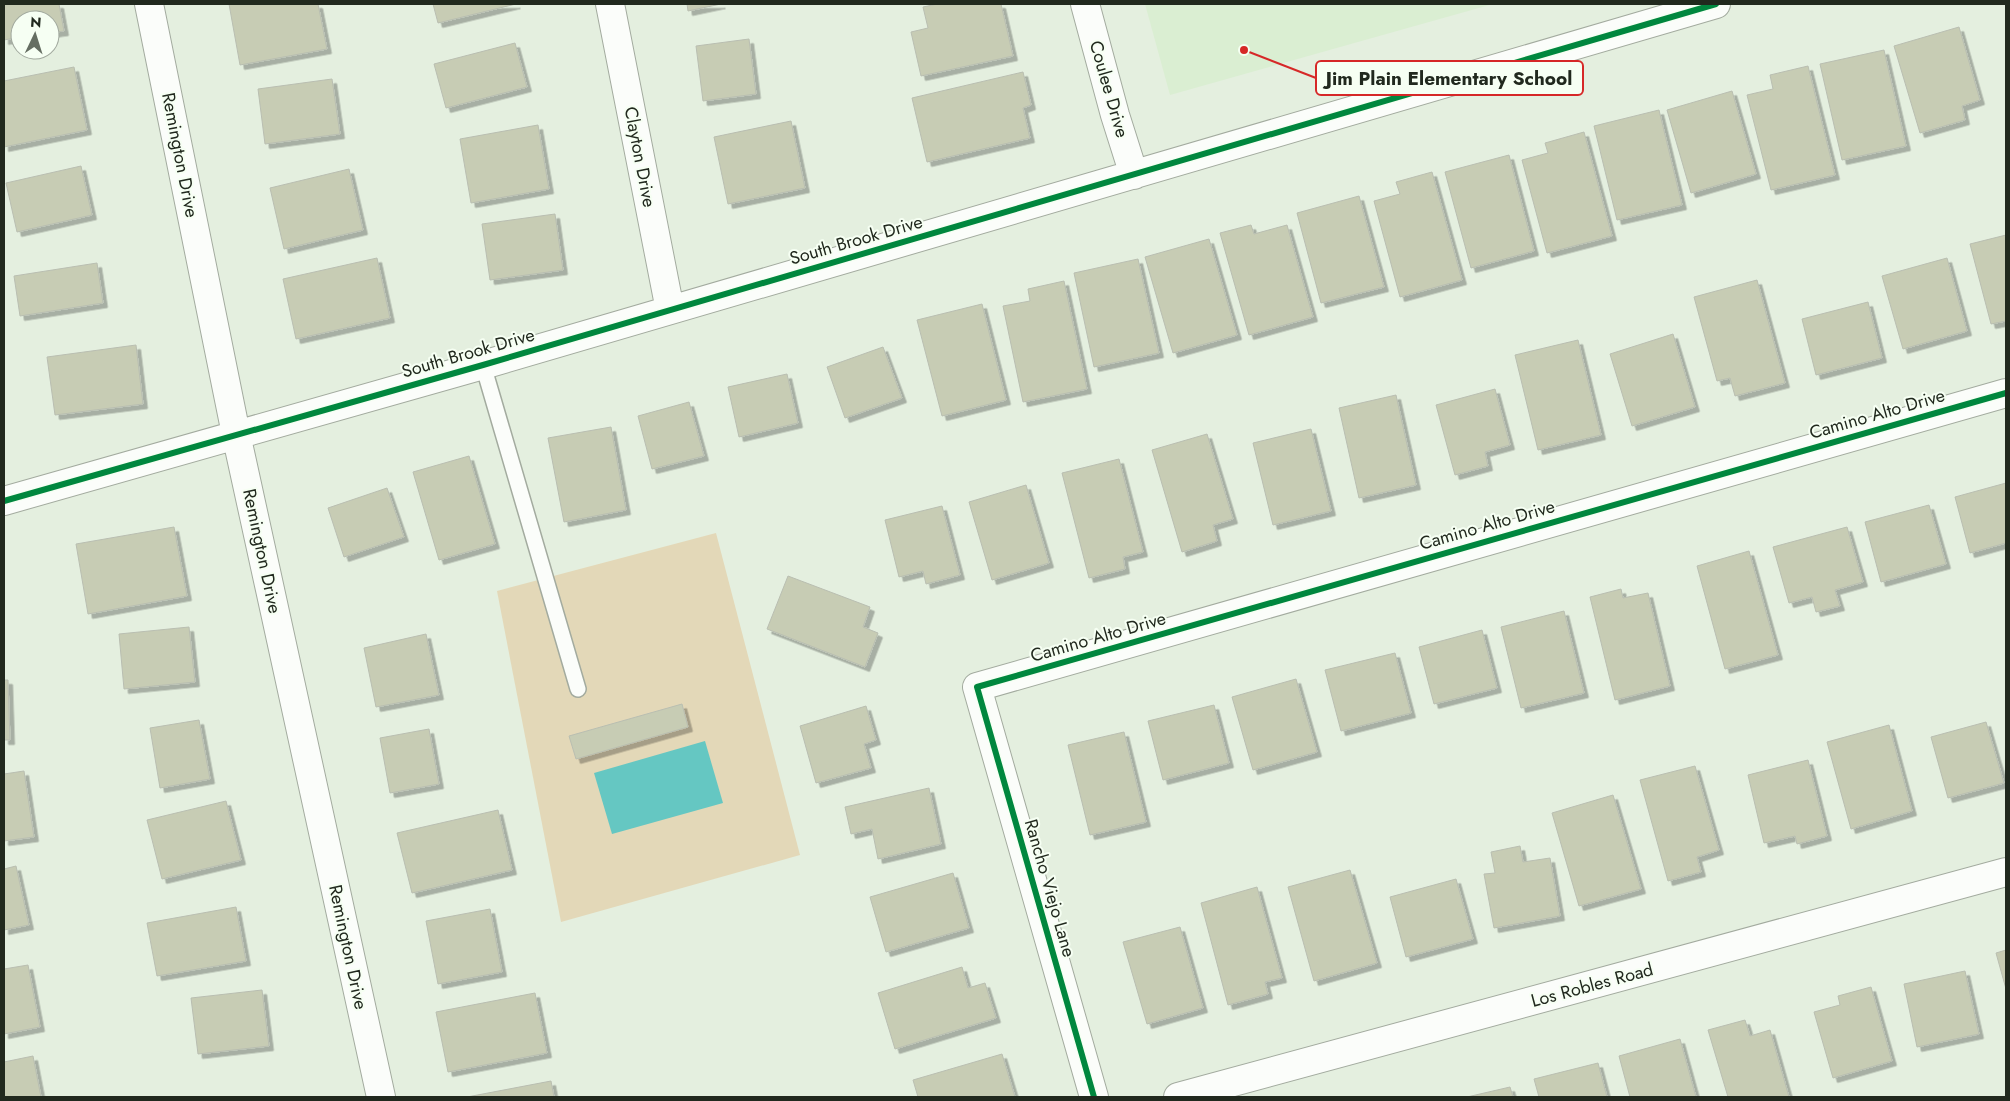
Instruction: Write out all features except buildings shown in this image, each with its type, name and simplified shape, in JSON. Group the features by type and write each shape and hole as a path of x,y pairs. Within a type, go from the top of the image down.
{"street":[{"name":"Remington Drive","path":"149,4 236,434 381,1097"},
{"name":"Clayton Drive","path":"610,4 670,310"},
{"name":"Coulee Drive","path":"1085,4 1115,115 1134,175"},
{"name":"South Brook Drive","path":"4,501 483,365 1716,4"},
{"name":"Camino Alto Drive","path":"977,687 2006,393"},
{"name":"Rancho Viejo Lane","path":"977,687 1094,1097"},
{"name":"Los Robles Road","path":"1178,1097 2006,872"}],"lane":[{"path":"483,365 578,689"}],"shaded area":[{"path":"1145,4 1493,4 1170,95"},
{"path":"716,533 800,855 561,922 497,591"}],"water":[{"path":"705,741 723,803 612,834 594,773"}],"cycle path":[{"path":"4,501 483,365 1716,4"},
{"path":"1094,1097 977,687 2006,393"}],"place":[{"name":"Jim Plain Elementary School","path":"1244,50"}]}
